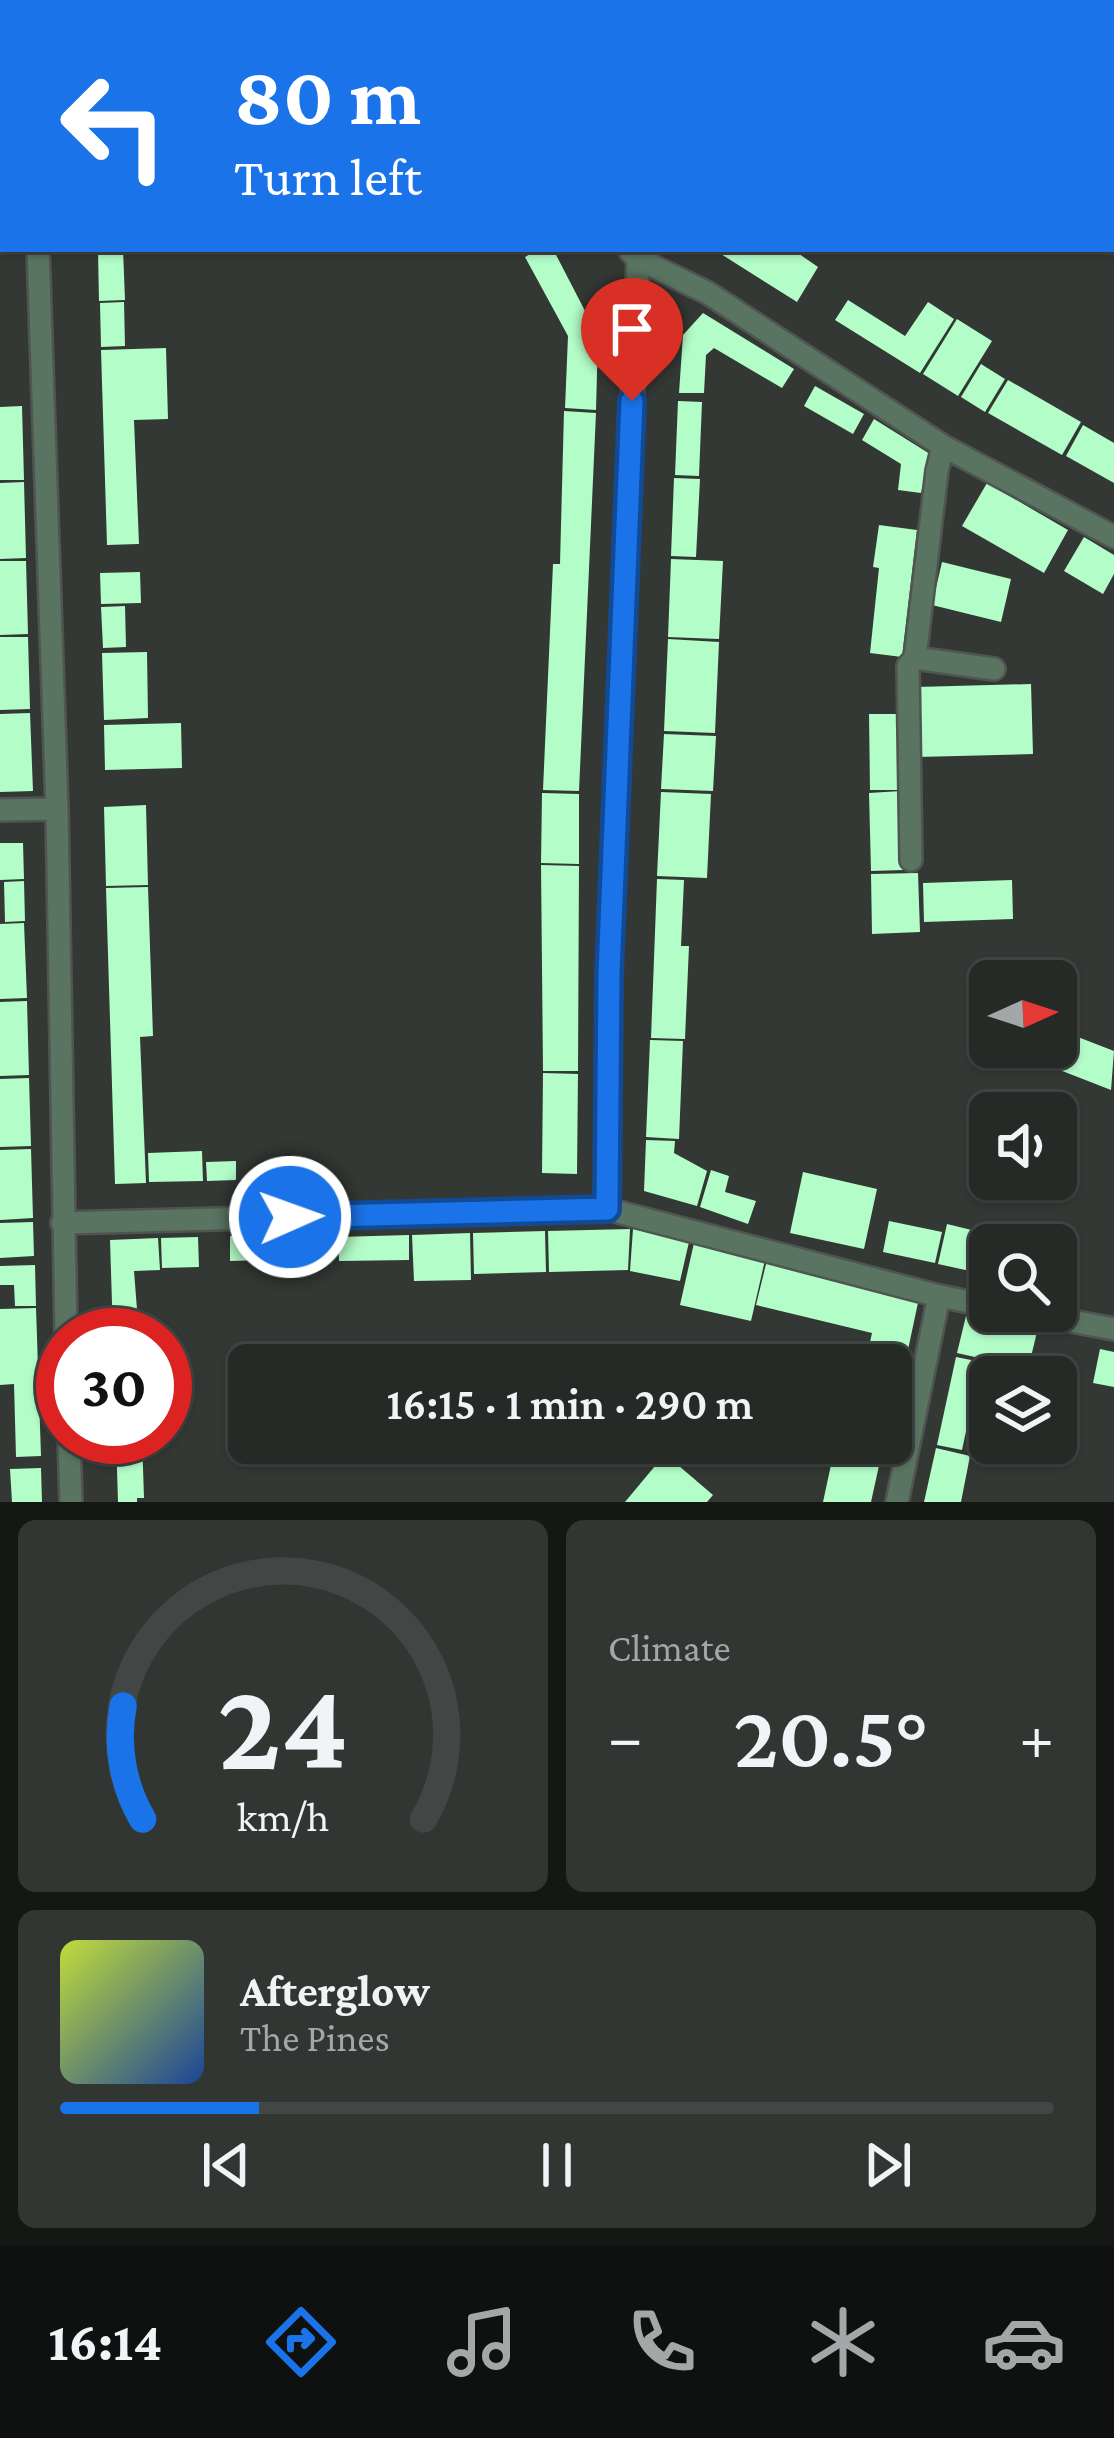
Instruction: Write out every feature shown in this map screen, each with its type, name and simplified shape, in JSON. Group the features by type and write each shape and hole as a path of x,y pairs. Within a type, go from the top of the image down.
{"street":[{"path":"38,252 57,809 65,1308"},
{"path":"607,1209 609,974 638,252 943,446 1114,537"},
{"path":"910,860 908,666 915,658 943,446"},
{"path":"915,658 994,669"},
{"path":"0,811 57,809"},
{"path":"62,1223 607,1209 969,1302"},
{"path":"897,1502 939,1296"},
{"path":"1077,1322 1114,1329"},
{"path":"70,1464 71,1502"}],"building":[{"path":"98,252 123,252 125,300 99,301"},
{"path":"555,252 598,336 596,410 565,408 568,336 525,257"},
{"path":"718,252 796,252 818,267 797,302"},
{"path":"848,300 905,336 928,302 954,319 920,373 835,320"},
{"path":"124,302 125,346 101,347 100,303"},
{"path":"703,313 794,369 782,388 714,348 706,355 704,393 679,393 683,335"},
{"path":"957,319 992,341 958,396 923,374"},
{"path":"166,348 168,419 134,420 139,544 107,545 101,350"},
{"path":"981,364 1005,379 985,412 961,397"},
{"path":"1008,380 1081,422 1062,455 988,413"},
{"path":"815,386 864,414 853,434 804,406"},
{"path":"678,401 702,402 699,476 675,475"},
{"path":"22,406 24,480 0,480 0,407"},
{"path":"564,411 596,413 579,791 543,790 553,564 560,564"},
{"path":"874,419 930,454 921,493 898,490 901,464 862,440"},
{"path":"1083,425 1114,443 1114,483 1066,456"},
{"path":"674,478 700,479 696,557 671,556"},
{"path":"24,482 26,558 0,559 0,483"},
{"path":"987,483 1068,530 1044,573 962,526"},
{"path":"879,525 917,530 902,657 870,653"},
{"path":"1084,537 1114,555 1114,574 1103,594 1064,571"},
{"path":"671,559 723,561 719,639 668,637"},
{"path":"0,561 26,561 28,634 0,635"},
{"path":"942,562 1011,579 1001,622 932,605"},
{"path":"140,572 141,603 101,604 100,573"},
{"path":"125,606 126,647 103,648 101,607"},
{"path":"0,637 28,637 30,709 0,710"},
{"path":"668,639 719,642 715,733 664,731"},
{"path":"147,652 148,718 104,720 102,653"},
{"path":"1031,684 1033,754 917,757 916,687"},
{"path":"30,713 33,791 0,792 0,714"},
{"path":"869,714 901,714 901,790 870,790"},
{"path":"181,723 182,768 105,770 104,725"},
{"path":"664,734 716,736 713,791 661,789"},
{"path":"901,791 903,870 871,871 869,793"},
{"path":"661,792 711,794 707,878 657,876"},
{"path":"542,793 579,794 579,864 541,863"},
{"path":"146,805 148,885 106,886 104,807"},
{"path":"0,843 23,843 24,879 0,880"},
{"path":"541,865 579,866 578,1071 543,1071"},
{"path":"918,873 920,932 872,934 871,874"},
{"path":"657,879 684,880 681,946 689,946 685,1039 651,1038"},
{"path":"1012,880 1013,919 924,922 923,883"},
{"path":"24,881 25,921 5,922 4,882"},
{"path":"148,887 153,1036 140,1037 146,1183 115,1184 106,888"},
{"path":"24,923 27,998 0,999 0,924"},
{"path":"27,1001 29,1075 0,1076 0,1002"},
{"path":"1077,1037 1114,1051 1111,1090 1055,1068 1077,1068"},
{"path":"650,1040 683,1041 679,1139 646,1137"},
{"path":"543,1073 578,1074 577,1174 542,1173"},
{"path":"29,1078 31,1146 0,1147 0,1079"},
{"path":"646,1140 675,1141 674,1153 707,1171 697,1206 644,1191"},
{"path":"31,1149 33,1218 0,1220 0,1150"},
{"path":"202,1151 203,1181 149,1182 148,1153"},
{"path":"236,1161 236,1180 207,1181 206,1162"},
{"path":"711,1170 729,1176 725,1192 756,1201 748,1224 700,1207"},
{"path":"803,1172 877,1189 864,1249 790,1233"},
{"path":"889,1221 942,1232 935,1263 883,1252"},
{"path":"33,1222 34,1256 0,1258 0,1223"},
{"path":"947,1224 969,1229 969,1271 938,1264"},
{"path":"630,1229 628,1270 549,1272 548,1231"},
{"path":"633,1229 689,1242 680,1281 630,1271"},
{"path":"545,1231 546,1272 474,1274 473,1233"},
{"path":"470,1233 471,1280 414,1281 412,1235"},
{"path":"265,1235 266,1260 230,1261 230,1236"},
{"path":"409,1235 409,1260 339,1261 338,1237"},
{"path":"198,1237 199,1267 162,1268 161,1238"},
{"path":"158,1238 160,1270 134,1271 137,1308 112,1308 110,1240"},
{"path":"694,1243 765,1260 751,1321 680,1305"},
{"path":"767,1260 919,1298 909,1344 870,1344 872,1333 756,1305"},
{"path":"35,1265 36,1306 15,1306 14,1285 0,1285 0,1266"},
{"path":"36,1308 36,1456 16,1457 14,1384 0,1385 0,1309"},
{"path":"966,1316 969,1332 1037,1332 1031,1356 957,1353"},
{"path":"1100,1349 1114,1352 1114,1387 1093,1383"},
{"path":"956,1357 969,1360 969,1418 962,1450 937,1445"},
{"path":"936,1448 969,1456 961,1502 924,1502"},
{"path":"117,1464 143,1464 144,1498 118,1502"},
{"path":"657,1464 677,1464 713,1495 707,1502 625,1502"},
{"path":"831,1464 879,1464 871,1502 823,1502"},
{"path":"41,1468 42,1502 12,1502 10,1469"}],"route":[{"path":"290,1217 607,1209 609,974 632,401"}]}
